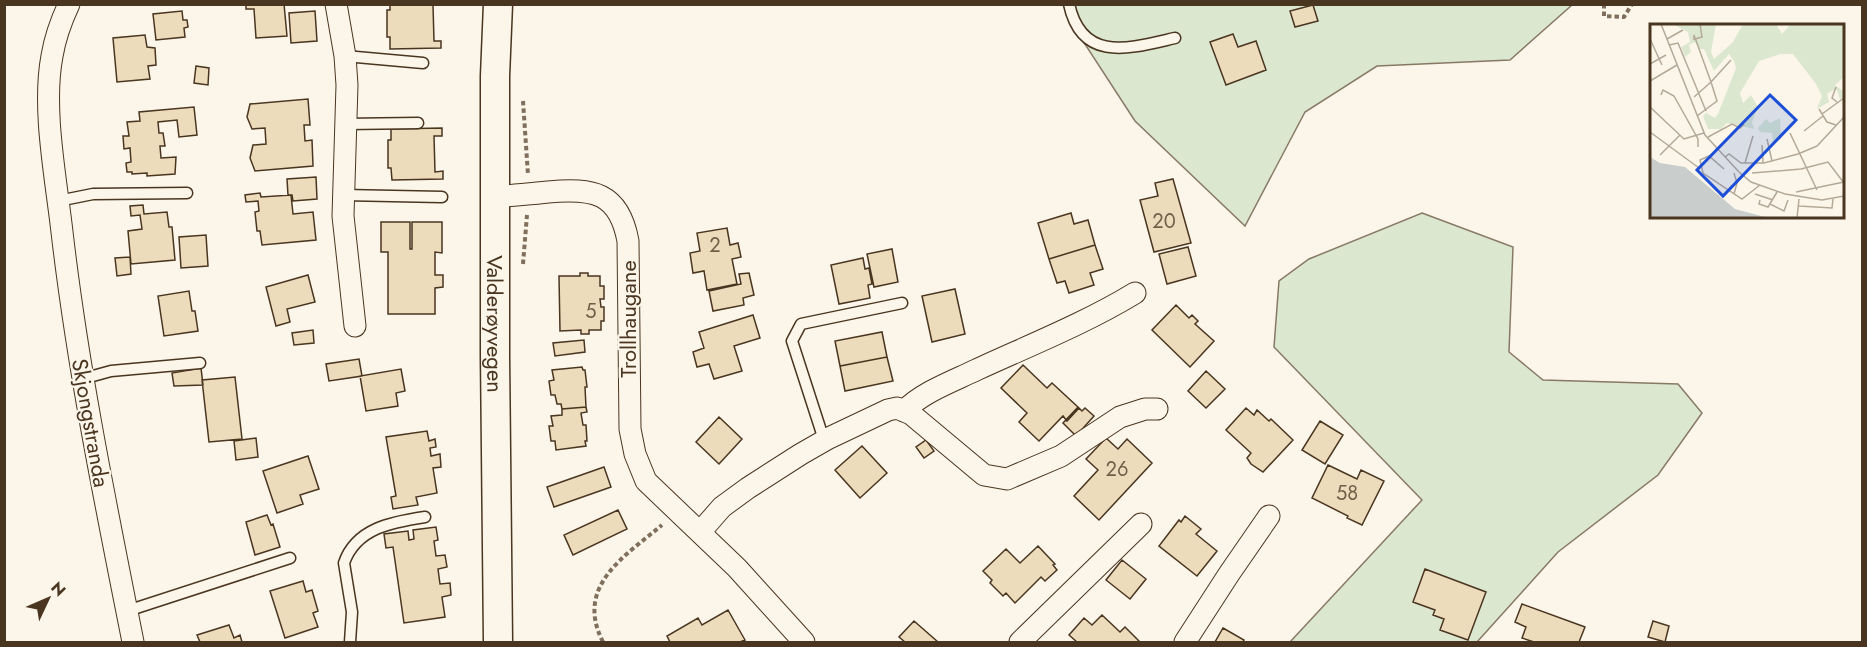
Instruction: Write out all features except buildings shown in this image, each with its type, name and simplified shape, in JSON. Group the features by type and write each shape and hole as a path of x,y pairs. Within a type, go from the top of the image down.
{"main road":[{"name":"Valderøyvegen","path":"498,4 495,88 498,642"}],"street":[{"name":"Skjongstranda","path":"69,4 58,29 51,57 50,115 58,201 82,379 134,642"},
{"path":"336,4 345,56 347,85 343,195 348,275 355,326"},
{"name":"Trollhaugane","path":"496,197 573,190 587,191 600,195 620,214 628,242 630,429 635,453 646,481 701,531 804,642"},
{"path":"904,411 915,401 931,392 1135,293"},
{"path":"701,531 722,507 748,488 824,440 888,410 897,408 911,414 984,475 1000,480 1016,477 1061,456 1120,417 1145,409 1157,409"},
{"path":"1185,642 1269,516"},
{"path":"1020,642 1141,524"}],"lane":[{"path":"1069,4 1075,26 1097,45 1113,48 1134,47 1175,38"},
{"path":"345,56 423,63"},
{"path":"345,124 418,123"},
{"path":"58,201 93,194 187,194"},
{"path":"343,195 442,197"},
{"path":"824,440 792,341 801,324 902,303"},
{"path":"82,379 111,371 200,363"},
{"path":"350,642 352,612 344,564 346,557 364,535 376,528 401,520 425,517"},
{"path":"127,611 290,558"}],"path":[{"path":"1604,4 1604,16 1624,17 1632,4"},
{"path":"603,642 596,620 596,602 601,583 613,565 679,511"}],"green space":[{"path":"1067,5 1572,5 1510,60 1377,66 1305,112 1245,226 1135,121 1079,35"},
{"path":"1422,213 1513,247 1509,352 1543,380 1678,384 1702,413 1658,475 1558,552 1477,642 1290,642 1422,500 1274,347 1279,281 1309,259"}]}
